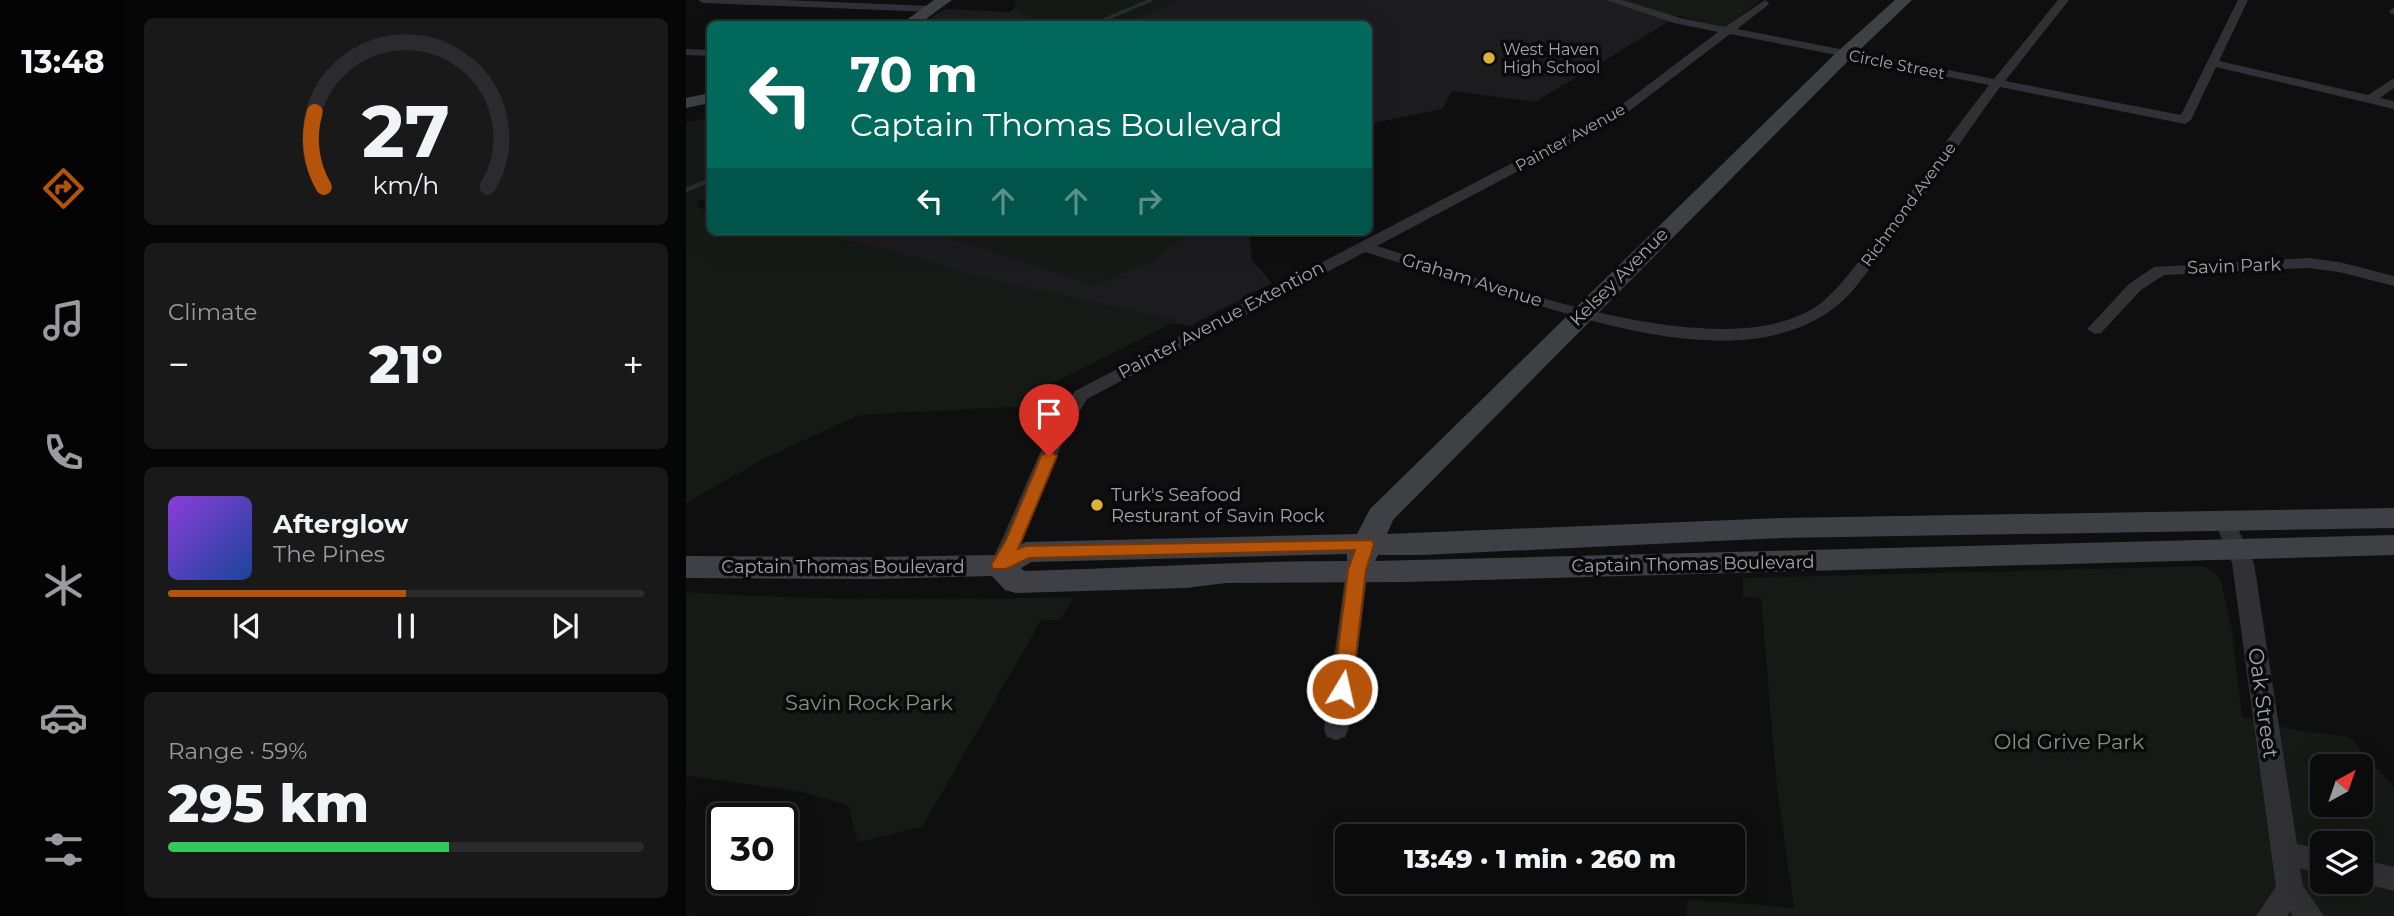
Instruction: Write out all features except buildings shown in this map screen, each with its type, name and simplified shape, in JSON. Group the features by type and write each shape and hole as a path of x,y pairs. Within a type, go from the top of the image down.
{"main road":[{"name":"Kelsey Avenue","path":"1362,557 1380,516 1846,54 1904,0"},
{"path":"914,21 938,5"},
{"path":"686,103 707,99"},
{"name":"Captain Thomas Boulevard","path":"686,567 876,568 1000,565 1016,582 1186,577 1362,557 1709,564 2231,534 2394,517"},
{"name":"Captain Thomas Boulevard","path":"2231,534 2394,545"}],"street":[{"path":"703,0 938,5"},
{"name":"Circle Street","path":"1611,0 1664,18 2185,120 2213,62"},
{"name":"Richmond Avenue","path":"1583,314 1650,328 1719,335 1774,331 1813,316 1847,287 1901,219 1945,152 1997,83 2064,0"},
{"path":"2243,0 2213,62 2394,105"},
{"name":"Painter Avenue","path":"1361,246 1620,112 1764,4"},
{"path":"686,52 707,53"},
{"path":"2371,99 2394,82"},
{"name":"Painter Avenue Extention","path":"1000,565 1014,540 1065,415 1081,395 1361,246"},
{"name":"Graham Avenue","path":"1361,246 1583,314"},
{"name":"Savin Park","path":"2095,329 2135,287 2160,270 2308,263 2339,267 2394,281"},
{"name":"Oak Street","path":"2231,534 2243,563 2290,890 2310,916"},
{"path":"1336,730 1362,557"},
{"path":"2284,852 2310,859"},
{"path":"2373,874 2394,879"},
{"path":"2270,916 2290,890"}],"shaded area":[{"name":"West Haven High School","path":"1143,0 1654,0 1693,7 1535,102 1452,91 1442,109 1372,123 1372,21 926,21 945,9 1010,12 1019,4"},
{"path":"810,235 1249,235 1252,260 1272,283 1190,326 1134,317"}],"green space":[{"path":"1179,0 1131,21 1039,21 1018,10 1014,2"},
{"path":"1621,0 1760,0 1725,28"},
{"path":"707,118 707,197 696,202 701,209 707,210 707,235 820,235 895,251 999,282 1178,320 1051,384 1028,406 859,415 767,457 686,503 686,122"},
{"path":"939,235 1185,235 1154,261 1094,285"},
{"name":"Old Grive Park","path":"2204,566 2213,571 2221,581 2232,630 2242,717 2301,731 2349,737 2364,754 2310,754 2310,817 2373,817 2373,764 2394,787 2394,916 1687,916 1687,899 1794,908 1777,788 1761,598 1743,597 1743,578"},
{"name":"Savin Rock Park","path":"686,592 880,599 1074,597 1060,620 1042,619 922,827 858,842 848,805 802,792 689,776 686,779"}],"waterway":[{"path":"1101,21 1151,0"},
{"path":"686,190 707,181"}],"place":[{"name":"West Haven High School","path":"1489,58"},
{"name":"Turk's Seafood Resturant of Savin Rock","path":"1097,505"}],"route":[{"path":"1049,456 1014,540 1000,565 1026,552 1366,544 1357,570 1342,689"}]}
